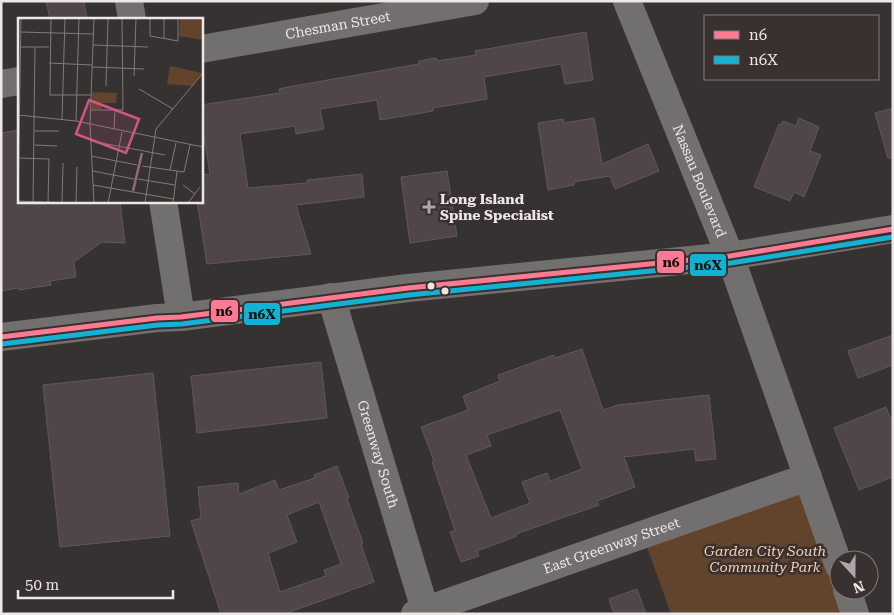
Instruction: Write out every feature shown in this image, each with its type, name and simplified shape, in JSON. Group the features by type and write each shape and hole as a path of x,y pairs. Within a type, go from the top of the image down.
{"main road":[{"name":"Nassau Boulevard","path":"627,1 730,256 833,550"},
{"path":"1,337 157,318 181,317 331,297 730,256 893,229"},
{"path":"850,600 855,614"}],"street":[{"path":"129,1 132,18"},
{"name":"Chesman Street","path":"202,49 475,1"},
{"path":"1,84 18,81"},
{"path":"163,202 181,317"},
{"name":"Greenway South","path":"331,297 420,612"},
{"name":"East Greenway Street","path":"420,612 808,477"}],"green space":[{"name":"Garden City South Community Park","path":"800,490 829,572 829,600 839,600 844,614 671,614 646,544"}],"building":[{"path":"46,1 84,1 87,18 50,18"},
{"path":"586,32 593,80 565,84 561,64 484,77 487,99 433,108 433,111 380,120 377,100 320,109 324,129 296,134 295,126 240,134 248,188 307,183 307,180 362,174 364,197 296,205 311,254 207,264 197,202 202,202 202,175 210,174 204,136 202,136 202,105 280,93 279,89 419,64 419,61 436,58 437,61 476,55 475,51"},
{"path":"893,108 893,158 888,158 875,113"},
{"path":"594,118 602,164 648,144 659,171 615,189 610,176 574,182 574,185 548,190 538,123 563,119 564,123"},
{"path":"799,118 819,127 810,151 821,155 804,197 794,192 790,201 754,187 779,124 781,125 783,121 796,126"},
{"path":"18,130 18,202 120,202 125,243 102,242 74,262 76,277 50,281 51,285 1,291 1,133"},
{"name":"Long Island Spine Specialist","path":"447,171 457,236 410,243 401,177"},
{"path":"893,335 893,365 858,378 848,351"},
{"path":"582,349 603,410 618,405 709,395 716,459 696,461 694,449 624,457 635,487 597,501 599,505 516,534 517,536 477,551 479,556 461,562 450,532 455,531 432,462 434,461 421,427 468,410 463,396 500,381 498,375 554,355 555,358","holes":["560,410 582,469 550,481 547,473 522,482 530,503 491,518 466,455 491,446 487,435"]},
{"path":"321,362 327,418 197,433 191,376"},
{"path":"153,373 170,536 60,547 43,385"},
{"path":"886,407 893,424 893,477 859,490 834,428"},
{"path":"337,466 349,498 347,499 363,543 361,544 374,582 284,614 221,614 191,521 201,518 198,487 238,483 239,494 275,480 279,490 315,478 314,475","holes":["319,502 341,564 324,570 326,576 280,592 268,553 297,542 287,515"]},
{"path":"637,589 646,614 614,614 609,599"}],"transit line":[{"name":"n6","path":"1,337 157,318 181,317 408,288 730,256 893,229"},
{"name":"n6X","path":"2,344 158,325 182,324 409,295 731,263 893,237"}],"place":[{"name":"Long Island Spine Specialist","path":"429,207"}]}
